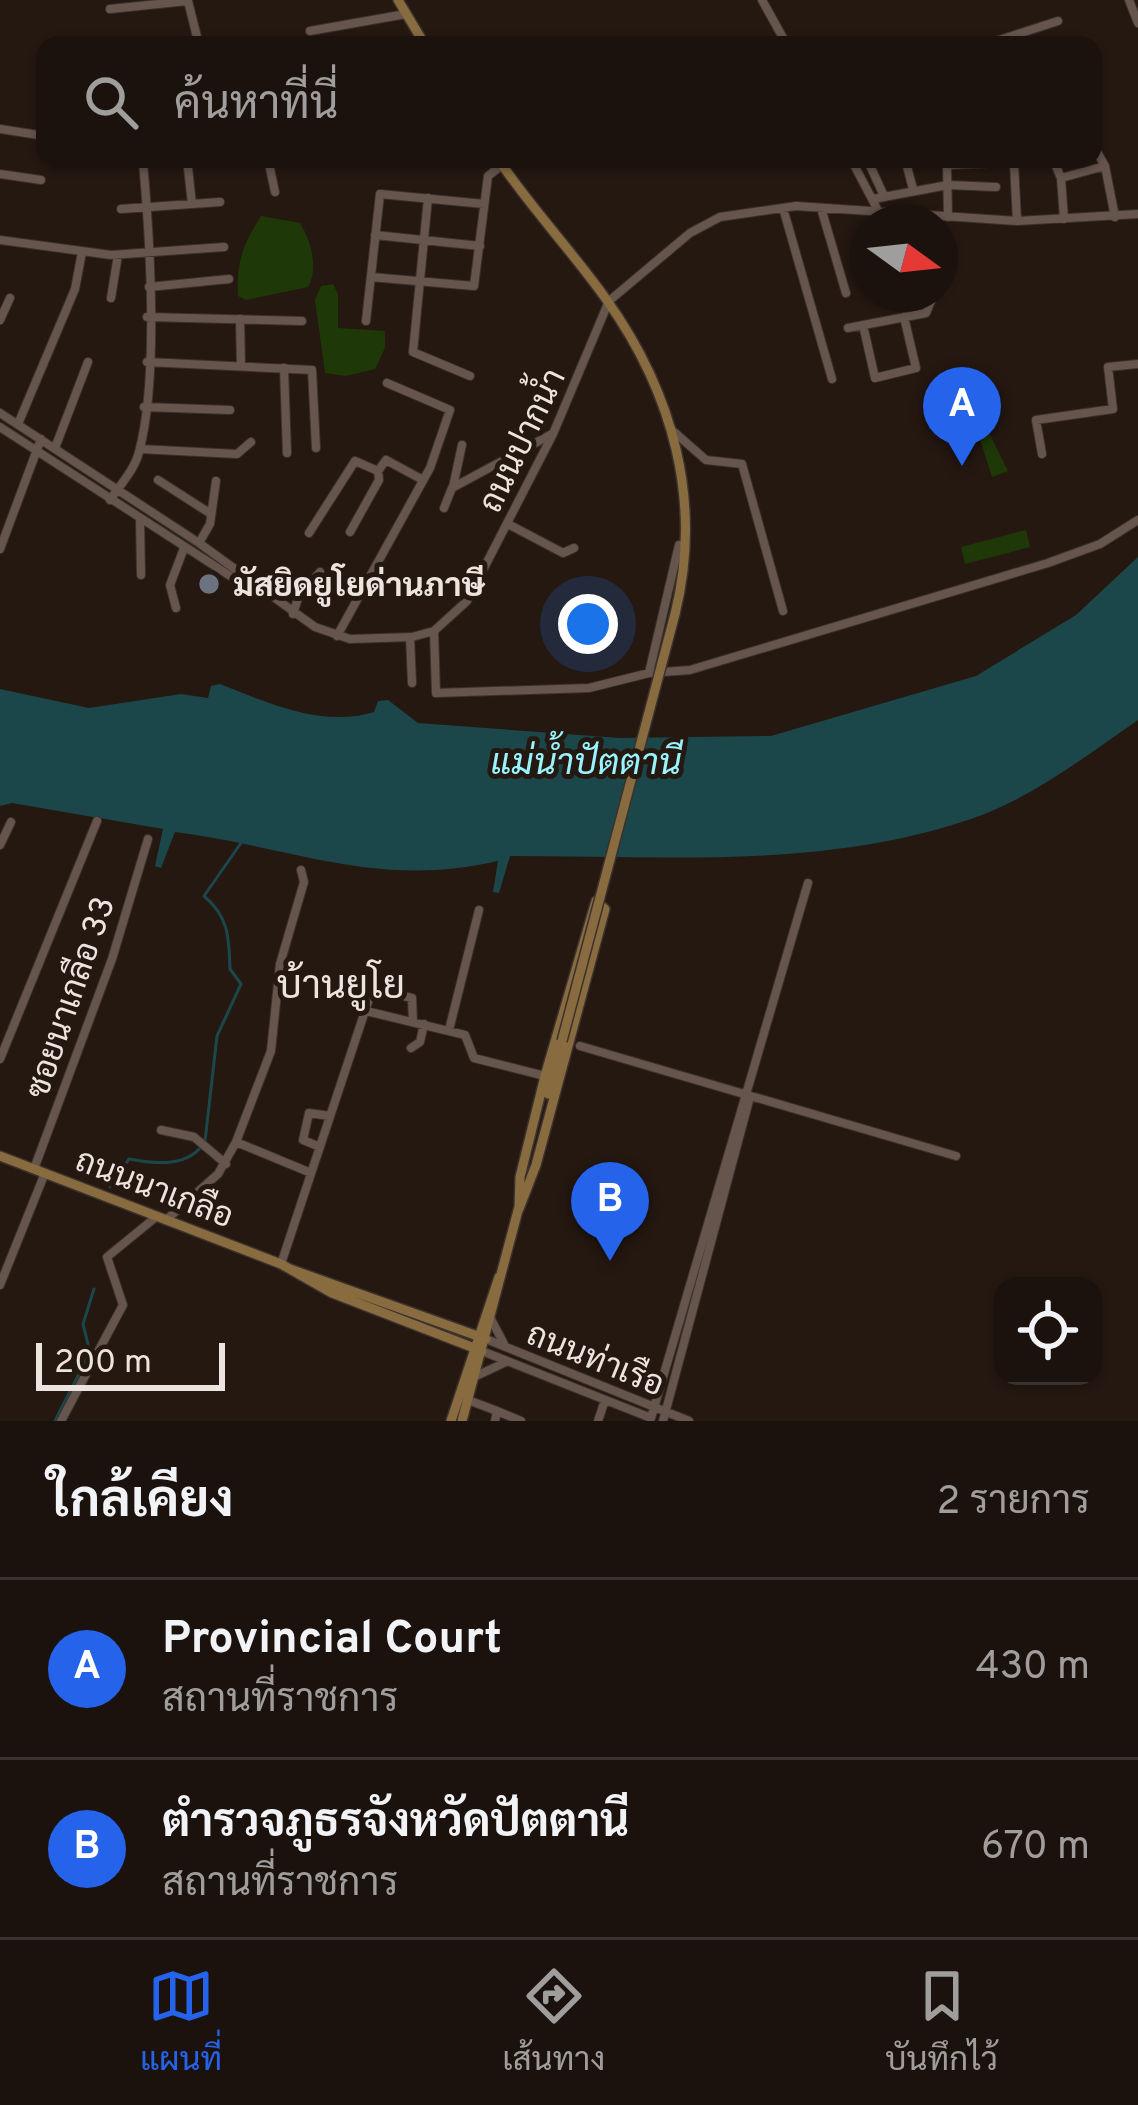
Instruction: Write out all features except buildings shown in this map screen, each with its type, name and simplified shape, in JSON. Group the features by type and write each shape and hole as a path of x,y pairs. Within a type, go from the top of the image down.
{"main road":[{"path":"398,0 419,36"},
{"path":"451,1421 519,1209 675,614 689,539 686,482 673,431 609,301 505,168"},
{"path":"601,902 605,909 519,1209 520,1177 545,1076 590,911 601,902"},
{"name":"ถนนนาเกลือ","path":"0,1156 452,1326 479,1344"},
{"name":"ถนนนาเกลือ","path":"285,1267 332,1293 450,1340 479,1344"},
{"path":"452,1326 487,1318"},
{"path":"450,1340 469,1376 462,1421"}],"street":[{"path":"110,9 187,0 197,36"},
{"path":"762,0 782,36"},
{"path":"1129,0 1138,23"},
{"path":"310,31 406,14"},
{"path":"1012,36 1058,21"},
{"path":"0,129 36,135"},
{"path":"1102,161 1114,217"},
{"path":"110,500 140,449 145,407 150,253 144,168"},
{"path":"188,168 192,204"},
{"path":"270,168 275,192"},
{"path":"371,277 474,286 488,176 495,168"},
{"path":"857,168 878,198"},
{"path":"870,168 879,204"},
{"path":"907,168 913,189"},
{"path":"945,168 948,204"},
{"path":"1013,168 1017,221"},
{"path":"1057,168 1064,219"},
{"path":"1061,178 1098,168"},
{"path":"0,174 41,181"},
{"path":"878,198 948,185 996,187"},
{"path":"366,321 380,194 484,204"},
{"path":"428,198 413,352 470,376"},
{"path":"121,209 220,202"},
{"path":"783,208 832,379"},
{"path":"609,301 690,233 720,217 783,208 850,212"},
{"path":"821,208 846,293"},
{"path":"958,218 1017,221 1138,214"},
{"path":"375,235 480,245"},
{"path":"0,240 118,255 224,247"},
{"path":"18,424 75,289 82,252"},
{"path":"111,298 118,255"},
{"path":"149,287 229,279"},
{"path":"0,320 10,298"},
{"name":"ถนนปากน้ำ","path":"434,632 467,601 508,524 553,434 609,301"},
{"path":"848,328 926,312"},
{"path":"147,317 302,321"},
{"path":"862,325 875,378 916,368 904,317"},
{"path":"240,319 241,366"},
{"path":"55,448 88,362"},
{"path":"147,362 313,371 316,448"},
{"path":"1042,454 1036,420 1113,409 1108,367 1138,364"},
{"path":"284,368 287,453"},
{"path":"337,636 422,480 450,410 387,383"},
{"path":"145,407 230,410"},
{"path":"0,412 199,543 278,604"},
{"path":"0,428 184,548 337,636 410,638 434,632 436,693 590,688 650,673 690,670 1042,565 1100,544 1138,520"},
{"path":"673,431 706,460 742,464 782,611"},
{"path":"452,488 553,434"},
{"path":"0,549 41,439"},
{"path":"140,449 237,454 250,442"},
{"path":"444,508 462,445"},
{"path":"350,532 386,460 422,480"},
{"path":"309,533 356,461 378,471"},
{"path":"158,480 211,514"},
{"path":"199,543 211,514 216,481"},
{"path":"140,518 141,575"},
{"path":"508,524 563,554 574,548"},
{"path":"650,673 679,545"},
{"path":"176,608 170,585 184,548"},
{"path":"293,614 299,595 320,572"},
{"path":"410,638 412,682"},
{"path":"0,1059 97,821"},
{"path":"0,845 11,822"},
{"name":"ซอยนาเกลือ 33","path":"0,1285 112,959 148,839"},
{"path":"61,1421 123,1305 107,1257 226,1164 236,1142 271,1051 280,964 304,882 301,870"},
{"path":"659,1418 655,1407 808,883"},
{"path":"449,1030 479,910"},
{"path":"353,984 412,998 413,1022"},
{"path":"285,1267 372,990"},
{"path":"366,1011 468,1036 474,1058 545,1076"},
{"path":"411,1048 419,1042 424,1024"},
{"path":"580,1046 956,1156"},
{"path":"659,1418 752,1106 749,1096"},
{"path":"320,1147 303,1142 309,1113 330,1116"},
{"path":"161,1130 202,1146 226,1164"},
{"path":"236,1142 311,1173"},
{"path":"487,1318 509,1349"},
{"name":"ถนนท่าเรือ","path":"479,1344 509,1349 655,1407"},
{"name":"ถนนท่าเรือ","path":"479,1344 508,1362 605,1400 659,1418 689,1421"},
{"path":"469,1376 508,1362"},
{"path":"468,1400 496,1416 521,1421"},
{"path":"598,1421 605,1400"}],"green space":[{"path":"261,216 300,223 310,246 313,272 308,287 246,300 238,296 238,274 245,245"},
{"path":"333,284 338,294 338,328 385,331 385,348 375,369 346,376 325,373 315,300 321,286"},
{"path":"978,411 1008,471 992,477 976,427 969,421 959,424 957,417"},
{"path":"1026,530 1030,547 965,564 961,547"}],"water":[{"name":"แม่น้ำปัตตานี","path":"1138,557 1138,720 1023,796 925,833 867,845 749,856 510,856 499,893 493,892 498,861 454,868 373,868 175,832 161,868 155,866 163,829 12,803 0,806 0,689 89,708 181,694 208,698 211,686 220,684 296,711 335,717 374,712 378,701 388,700 418,723 620,738 771,736 976,676 1076,615"}],"waterway":[{"path":"110,1187 129,1159 181,1160 205,1141 217,1036 241,984 230,969 223,920 204,896 241,843"},
{"path":"55,1421 90,1352 83,1324 94,1289"}],"place":[{"name":"Provincial Court","path":"962,466"},
{"name":"มัสยิดยูโยด่านภาษี","path":"209,584"},
{"name":"ตำรวจภูธรจังหวัดปัตตานี","path":"610,1261"}],"district":[{"name":"บ้านยูโย","path":"341,984"}]}
